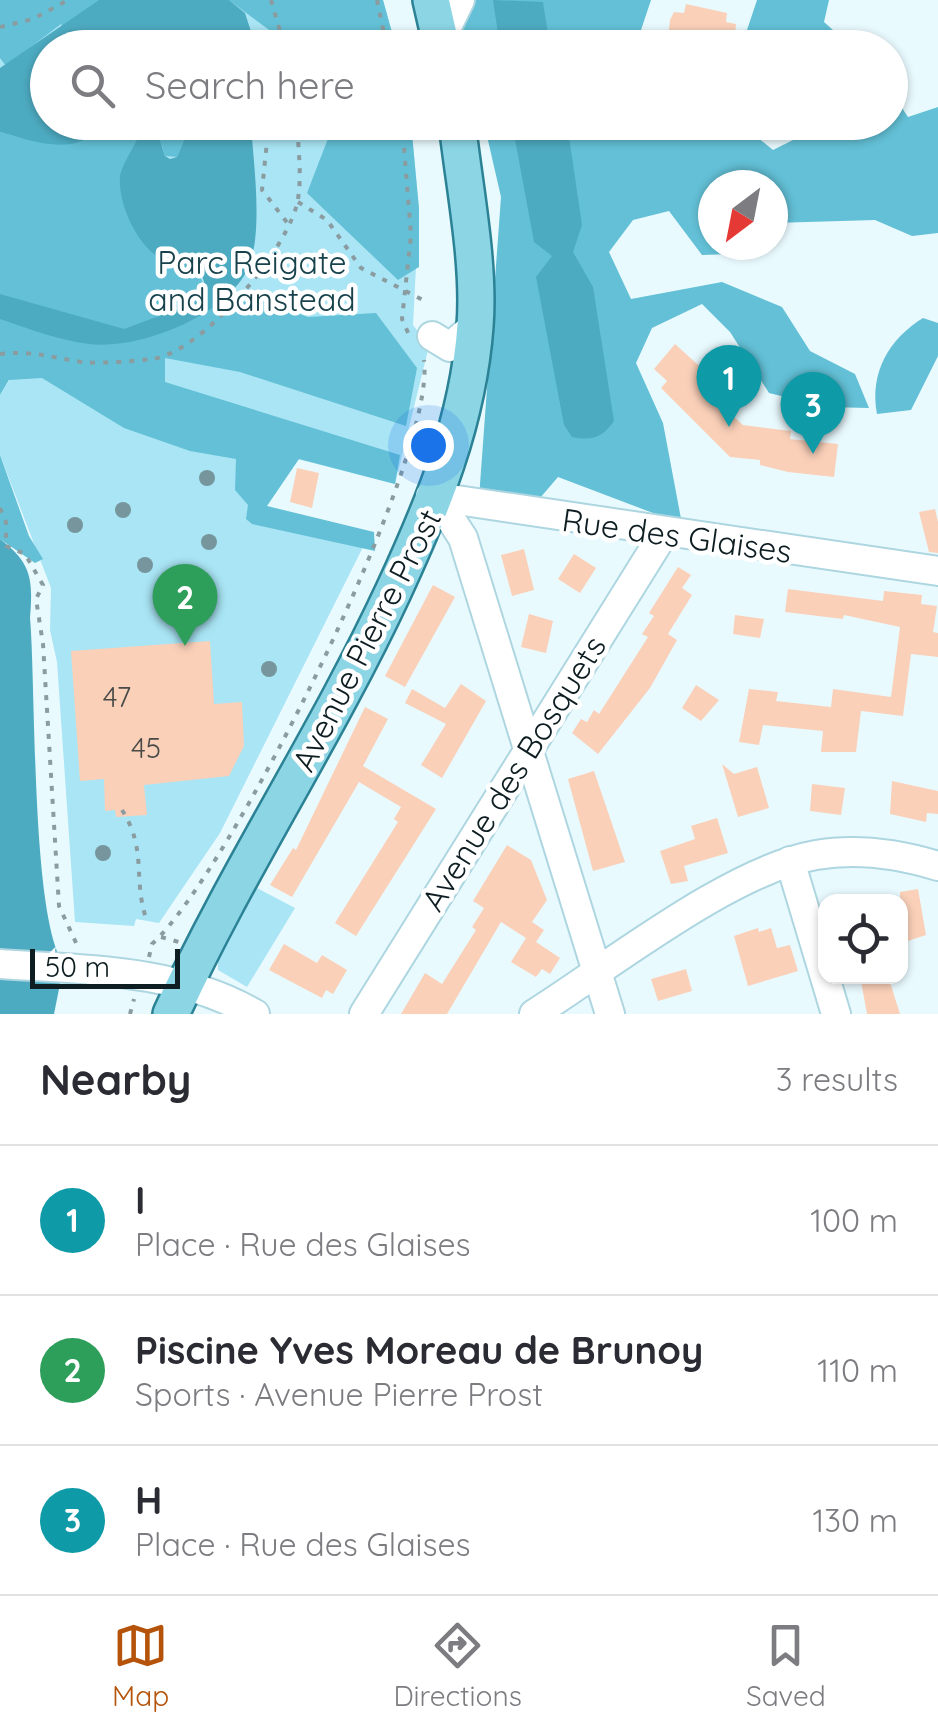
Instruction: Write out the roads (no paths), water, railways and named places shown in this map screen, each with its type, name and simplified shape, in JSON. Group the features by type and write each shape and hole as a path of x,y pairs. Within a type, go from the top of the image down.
{"main road":[{"path":"431,0 439,30"},
{"name":"Avenue Pierre Prost","path":"146,1014 173,992 362,658 427,495 439,342 466,214 458,140"}],"street":[{"path":"447,30 460,0"},
{"path":"427,495 462,538 610,1014"},
{"name":"Rue des Glaises","path":"427,495 938,571"},
{"name":"Avenue des Bosquets","path":"364,1014 664,533"},
{"path":"534,1014 742,880 790,862 818,855 882,854 938,866"},
{"path":"790,862 836,1014"},
{"path":"0,964 68,969 173,992 202,986 256,1014"}],"place":[{"name":"I","path":"729,427"},
{"name":"H","path":"813,454"},
{"name":"Piscine Yves Moreau de Brunoy","path":"185,646"}],"park label":[{"name":"Parc Reigate and Banstead","path":"252,280"}]}
